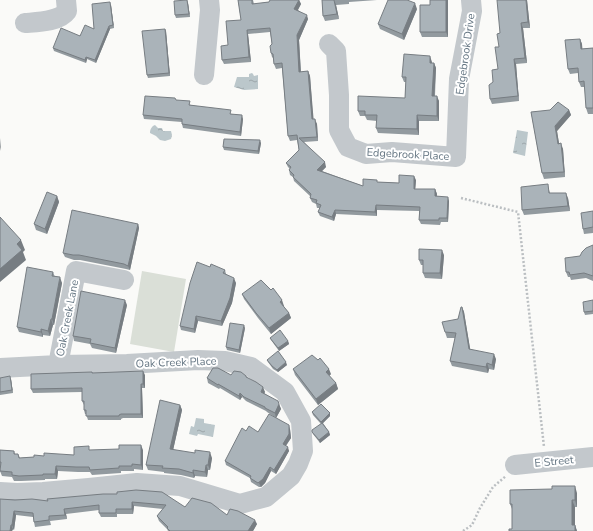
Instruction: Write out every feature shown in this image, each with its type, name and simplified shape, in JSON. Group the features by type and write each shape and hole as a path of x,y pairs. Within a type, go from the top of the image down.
{"street":[{"path":"25,23 62,17 67,11 66,0"},
{"path":"204,75 210,10 209,0"},
{"name":"Edgebrook Drive","path":"456,157 459,80 472,11 471,0"},
{"name":"Edgebrook Place","path":"328,44 336,51 339,95 339,130 348,147 366,154 392,152 456,157"},
{"name":"Oak Creek Lane","path":"58,365 76,271 124,280"},
{"name":"Oak Creek Place","path":"0,368 58,365 122,365 198,360 225,361 251,367 285,392 301,421 303,451 291,476 266,496 240,504 180,486 137,483 43,492 0,492"},
{"name":"E Street","path":"515,465 593,457"}],"path":[{"path":"461,198 518,212 546,462"},
{"path":"463,531 472,525 493,487 507,475 515,465"}],"shaded area":[{"path":"142,271 186,279 174,352 130,344"}],"water":[{"path":"252,73 254,76 258,75 258,89 244,90 234,87 237,77 249,77 249,74"},
{"path":"155,125 158,128 162,128 163,131 171,131 171,139 165,141 160,140 150,133 151,128"},
{"path":"517,130 528,132 525,156 513,153"},
{"path":"196,418 204,419 204,423 215,425 213,437 189,434 191,426 194,427"}],"building":[{"path":"187,0 189,14 175,15 174,1"},
{"path":"238,0 252,0 252,4 269,2 270,0 299,0 294,9 307,15 297,35 299,72 308,71 312,119 315,119 317,137 299,138 325,162 317,170 363,186 363,179 377,180 377,182 399,183 399,175 414,176 414,189 435,189 435,196 448,197 447,218 439,218 439,220 419,220 420,207 376,205 375,212 335,210 332,217 318,212 321,205 316,203 317,200 310,198 311,194 293,177 294,175 289,170 291,167 286,163 299,150 297,135 288,136 282,63 274,64 270,46 272,44 270,28 247,30 249,57 222,60 221,46 228,45 226,21 241,20"},
{"path":"322,0 334,0 337,14 323,16"},
{"path":"388,0 407,0 415,3 402,34 378,24"},
{"path":"430,0 446,0 446,32 420,32 420,5 430,5"},
{"path":"497,0 526,0 528,22 521,23 525,58 514,59 518,96 490,99 489,85 493,82 492,70 498,69 495,47 499,47 497,34 500,33"},
{"path":"110,2 113,25 109,26 95,60 86,57 85,60 53,48 61,28 80,36 85,25 94,29 92,4"},
{"path":"165,29 169,73 147,75 142,31"},
{"path":"580,39 581,49 593,48 593,108 586,108 584,81 579,82 578,68 568,69 565,40"},
{"path":"404,54 430,56 430,63 434,63 432,96 437,96 437,116 417,115 417,129 376,128 377,115 365,115 365,111 358,111 358,96 405,98 406,77 402,77"},
{"path":"145,96 175,98 176,100 190,101 189,105 231,110 230,114 242,115 240,132 182,124 182,119 143,115"},
{"path":"558,102 569,110 555,126 558,144 561,143 564,172 542,173 531,112 550,110"},
{"path":"224,139 260,140 258,151 223,147"},
{"path":"548,184 549,193 566,193 568,206 522,210 521,187"},
{"path":"47,192 57,196 45,229 34,224"},
{"path":"72,210 138,224 128,266 63,253"},
{"path":"593,211 593,227 583,229 581,213"},
{"path":"0,217 21,240 17,244 22,250 0,269"},
{"path":"593,245 593,276 584,273 570,275 569,272 566,272 565,258 580,256 586,248"},
{"path":"419,249 442,250 440,273 423,273 423,260 419,260"},
{"path":"197,262 210,267 211,264 225,270 223,273 234,278 230,298 221,321 196,316 194,329 180,326 190,283"},
{"path":"27,267 53,272 52,276 60,277 52,319 48,331 41,329 41,332 17,327"},
{"path":"261,280 271,290 273,288 282,300 280,302 289,313 269,328 242,294"},
{"path":"81,291 125,300 115,348 90,343 91,339 73,336"},
{"path":"593,300 593,311 584,312 583,302"},
{"path":"461,307 469,349 494,354 492,365 487,363 486,367 450,361 456,333 445,332 442,322 458,319"},
{"path":"230,323 244,325 239,350 226,347"},
{"path":"280,330 288,341 278,348 270,338"},
{"path":"278,351 286,362 277,370 267,360"},
{"path":"312,355 318,360 320,358 329,369 326,372 336,383 316,399 293,369"},
{"path":"213,368 218,368 231,375 234,371 241,372 246,377 263,387 261,392 278,401 279,404 275,413 244,397 240,393 239,396 207,378"},
{"path":"143,371 143,384 141,384 141,414 86,416 84,401 82,401 82,388 31,389 31,374"},
{"path":"10,376 12,390 0,392 0,378"},
{"path":"160,400 180,405 170,449 195,453 195,450 210,452 208,465 206,465 205,472 193,470 193,473 179,469 162,468 163,466 146,465"},
{"path":"321,404 330,413 321,422 312,412"},
{"path":"269,414 289,425 289,434 283,444 288,447 274,470 270,467 263,479 258,483 250,478 251,476 225,461 242,428 246,431 249,426 258,432"},
{"path":"322,423 329,432 319,440 312,430"},
{"path":"119,445 141,445 141,465 132,464 132,466 119,466 119,468 90,470 89,467 56,466 55,474 43,475 19,476 12,475 12,472 0,471 0,450 14,451 14,454 18,454 19,458 34,457 34,455 44,456 44,453 74,455 74,447 89,446 89,450 119,449"},
{"path":"552,486 575,486 575,500 572,500 572,525 575,525 575,531 509,531 509,529 512,529 512,504 510,504 510,490 552,489"},
{"path":"136,490 162,492 185,507 192,498 211,503 227,515 230,509 238,511 255,520 248,531 170,531 157,516 166,505 132,502 132,509 116,509 116,513 99,513 99,505 64,509 65,515 49,516 49,520 34,522 33,513 14,511 10,531 0,531 0,499 32,499 48,501 47,499 117,494 117,492"}]}
